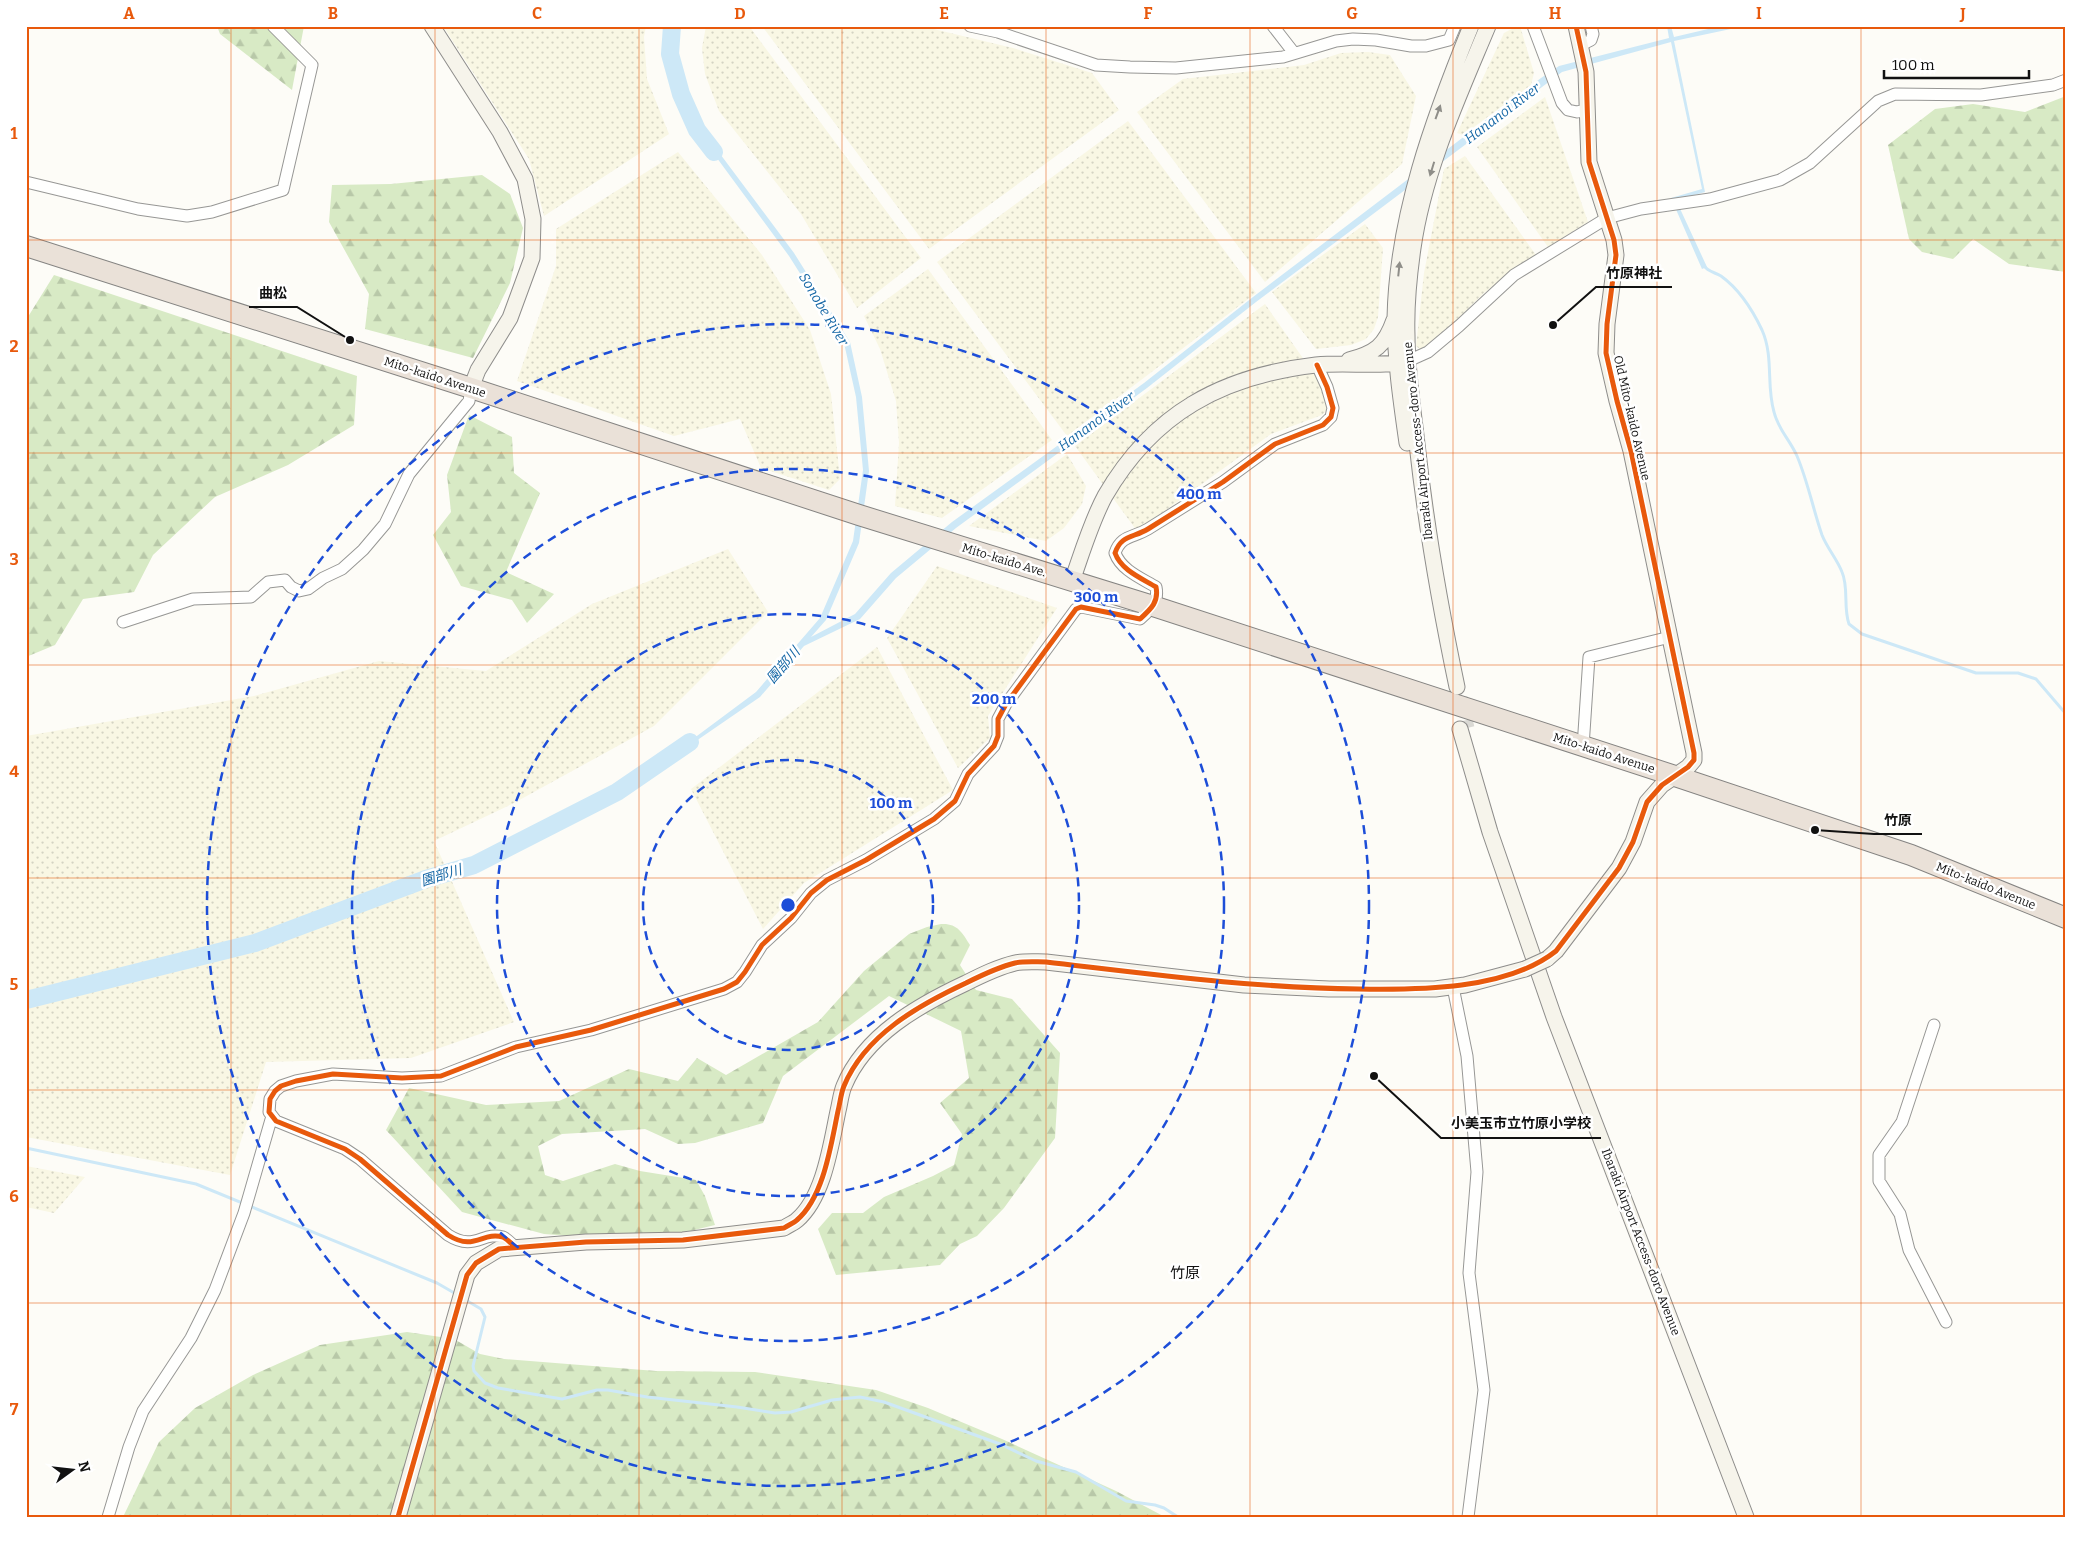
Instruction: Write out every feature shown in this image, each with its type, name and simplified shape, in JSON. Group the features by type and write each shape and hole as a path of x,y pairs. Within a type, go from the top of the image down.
{"highway":[{"name":"Mito-kaido Avenue","path":"26,246 471,388 843,510"},
{"name":"Mito-kaido Ave.","path":"843,510 1153,606"},
{"name":"Mito-kaido Avenue","path":"1153,606 1902,852 2066,918"}],"street":[{"path":"26,182 138,209 187,216 212,212 283,190 312,64 273,26"},
{"path":"123,622 194,599 251,597 268,582 285,580 291,587 299,591 342,569 364,550 385,524 408,474 469,401 471,388 478,370 510,318 529,267 532,258 533,219 525,179 500,132 432,26"},
{"path":"970,26 998,32 1096,66 1176,68 1283,57 1336,41 1353,39 1376,40 1410,46 1426,46 1449,40 1455,26"},
{"path":"1273,26 1294,53"},
{"name":"Ibaraki Airport Access-doro Avenue","path":"1453,686 1423,560 1403,362 1395,318 1402,249 1422,161 1470,26"},
{"name":"Ibaraki Airport Access-doro Avenue","path":"1403,362 1413,248 1419,216 1438,149 1488,26"},
{"path":"1533,26 1562,103 1568,110 1577,112 1586,110"},
{"name":"Old Mito-kaido Avenue","path":"1453,987 1525,969 1547,959 1556,951 1620,868 1633,842 1647,802 1662,785 1694,760 1694,752 1630,451 1606,353 1607,324 1616,255 1608,218 1594,183 1589,162 1586,72 1576,26"},
{"path":"1582,50 1591,40 1593,34 1591,26"},
{"path":"1072,581 1105,496 1131,459 1160,428 1203,397 1256,375 1317,365 1403,362 1428,352 1514,275 1608,218 1641,209 1710,199 1780,180 1810,163 1878,101 1895,94 1980,95 2053,85 2066,80"},
{"path":"1336,364 1364,356 1379,348 1390,331 1395,318"},
{"path":"515,1247 504,1238 495,1237 466,1243 458,1242 448,1236 360,1159 345,1149 276,1121 269,1112 270,1099 275,1091 281,1086 296,1081 333,1074 402,1078 441,1076 459,1071 516,1047 591,1030 724,989 737,982 762,945 791,918 811,893 827,880 866,860 934,819 955,801 968,774 994,746 998,736 998,719 1006,704 1076,609 1081,607 1140,620 1153,606 1158,597 1156,587 1125,568 1118,561 1115,553 1118,544 1125,538 1137,536 1148,530 1223,482 1275,444 1323,425 1331,417 1333,408 1327,386 1317,365"},
{"path":"1583,747 1590,657 1670,637"},
{"name":"Ibaraki Airport Access-doro Avenue","path":"1464,729 1490,832 1499,853 1554,1017 1746,1517"},
{"path":"398,1517 467,1275 476,1263 499,1249 515,1247 586,1242 683,1240 784,1228 797,1220 812,1202 820,1184 830,1148 843,1088 854,1066 867,1048 928,1001 984,974 1015,963 1046,962 1244,985 1395,990 1453,987 1467,1056 1477,1172 1469,1273 1484,1390 1468,1517"},
{"path":"1934,1025 1902,1122 1879,1155 1879,1181 1900,1214 1909,1250 1946,1322"},
{"path":"108,1517 129,1447 143,1411 191,1338 215,1290 244,1213 272,1116"}],"shaded area":[{"path":"443,26 646,26 644,37 647,79 669,134 544,216 529,159"},
{"path":"706,26 749,26 921,258 857,308 801,214 719,111 705,74 702,48"},
{"path":"762,26 921,26 1013,48 1092,73 1119,110 929,249"},
{"path":"1520,26 1534,73 1531,85 1463,135 1457,133 1504,33"},
{"path":"1368,52 1390,55 1416,96 1402,164 1265,282 1137,112 1183,79 1304,65 1341,53"},
{"path":"1545,97 1588,222 1548,247 1477,147"},
{"path":"1128,121 1256,293 1067,436 937,262"},
{"path":"678,152 762,255 810,330 831,394 840,479 829,490 761,468 740,419 674,436 517,381 556,266 556,229"},
{"path":"1465,156 1536,255 1485,292 1446,330 1421,350 1416,346 1424,273 1444,169"},
{"path":"1365,224 1383,248 1378,317 1374,329 1366,339 1351,345 1316,349 1272,292"},
{"path":"928,269 1052,440 942,518 895,506 899,443 896,401 880,349 864,316"},
{"path":"1265,304 1328,394 1329,408 1322,415 1271,434 1137,531 1075,446"},
{"path":"1067,454 1086,486 1082,504 1064,528 1046,541 969,526"},
{"path":"728,549 768,612 654,726 514,803 434,841 514,1022 411,1058 266,1062 230,1175 26,1137 26,736 254,696 379,661 486,671 592,604"},
{"path":"937,566 1057,608 988,716 990,738 958,768 887,638"},
{"path":"877,647 953,790 804,883 763,929 691,789"},
{"path":"26,1166 85,1177 54,1213 26,1207"}],"green space":[{"path":"217,26 304,26 292,90 220,34"},
{"path":"2066,96 2066,272 2009,264 1973,239 1953,259 1922,252 1909,239 1888,145 1935,109 1973,104 2025,112"},
{"path":"482,175 510,194 523,228 510,283 473,358 365,329 369,294 329,222 332,185 391,184"},
{"path":"54,275 357,376 354,425 288,465 215,497 153,555 134,592 83,599 55,645 26,657 26,320"},
{"path":"469,415 512,437 514,473 540,493 506,572 554,594 527,623 512,600 461,586 433,535 451,512 447,475"},
{"path":"941,924 951,925 962,932 970,945 960,965 976,990 1012,999 1060,1053 1055,1138 1004,1208 977,1236 960,1244 940,1265 836,1275 818,1229 832,1213 863,1213 884,1197 954,1165 962,1134 940,1103 969,1078 961,1031 889,996 783,1076 763,1123 695,1143 678,1144 645,1129 562,1134 538,1146 545,1175 563,1181 615,1164 640,1171 696,1180 705,1196 715,1225 661,1238 620,1240 544,1234 462,1212 386,1130 409,1088 486,1105 559,1101 629,1069 678,1081 697,1058 726,1075 818,1022 864,971 909,934"},
{"path":"407,1332 454,1339 480,1354 504,1359 656,1371 755,1372 876,1390 928,1408 1002,1439 1116,1491 1165,1517 123,1517 159,1442 195,1408 253,1375 320,1345"}],"water":[{"name":"Hananoi River","path":"1667,26 1671,26 1674,37 1721,26 1745,26 1674,41 1705,192 1676,200 1707,267 1702,269 1671,198 1702,189 1671,42 1562,72 1256,302 1147,388 956,528 896,578 860,619 804,646 760,697 619,794 756,692 820,618 853,541 863,470 856,397 844,343 789,256 700,135 700,127 794,253 850,342 862,397 869,471 859,543 826,620 811,637 855,614 891,573 952,522 1144,383 1253,297 1541,78 1559,66 1669,38"}],"waterway":[{"name":"Sonobe River","path":"672,26 670,54 681,94 697,130 714,152"},
{"path":"1703,264 1734,287 1750,308 1762,330 1768,350 1770,392 1774,412 1778,424 1797,456 1822,535 1842,572 1849,624 1862,634 1976,673 2018,673 2036,679 2066,714"},
{"name":"園部川","path":"26,1000 255,943 426,879 474,865 617,792 690,742"},
{"path":"26,1148 196,1184 437,1283 456,1294"},
{"path":"464,1299 481,1309 485,1317 473,1366 474,1371 485,1383 498,1388 562,1399 597,1390 608,1390 647,1397 775,1413 791,1412 832,1400 860,1397 884,1402 1000,1444 1036,1461 1076,1472 1126,1501 1155,1505 1164,1508 1178,1517"}],"tunnel":[{"path":"1460,698 1467,728"}],"cycle path":[{"path":"398,1517 467,1275 476,1263 499,1249 586,1242 683,1240 784,1228 793,1223 806,1210 820,1184 829,1154 844,1086 853,1068 865,1051 879,1037 912,1012 984,974 1015,963 1046,962 1202,980 1280,986 1383,989 1435,988 1462,985 1513,974 1536,964 1556,951 1619,868 1633,842 1647,802 1662,785 1688,767 1694,760 1631,451 1606,353 1607,324 1616,255 1614,240 1589,162 1586,72 1576,26"},
{"path":"515,1247 503,1237 496,1236 465,1242 448,1235 360,1159 345,1149 276,1121 269,1112 270,1099 275,1091 281,1086 296,1081 333,1074 402,1078 441,1076 516,1047 591,1030 724,989 737,982 762,945 791,918 811,893 827,880 866,860 934,819 955,801 968,774 994,746 998,736 998,719 1006,704 1076,609 1081,607 1140,619 1151,608 1156,597 1156,587 1127,569 1115,553 1124,540 1143,532 1223,482 1275,444 1323,425 1331,417 1333,408 1327,387 1317,365"}],"place":[{"name":"竹原神社","path":"1553,325"},
{"name":"曲松","path":"350,340"},
{"name":"竹原","path":"1815,830"},
{"name":"小美玉市立竹原小学校","path":"1374,1076"}],"district":[{"name":"竹原","path":"1185,1273"}]}
